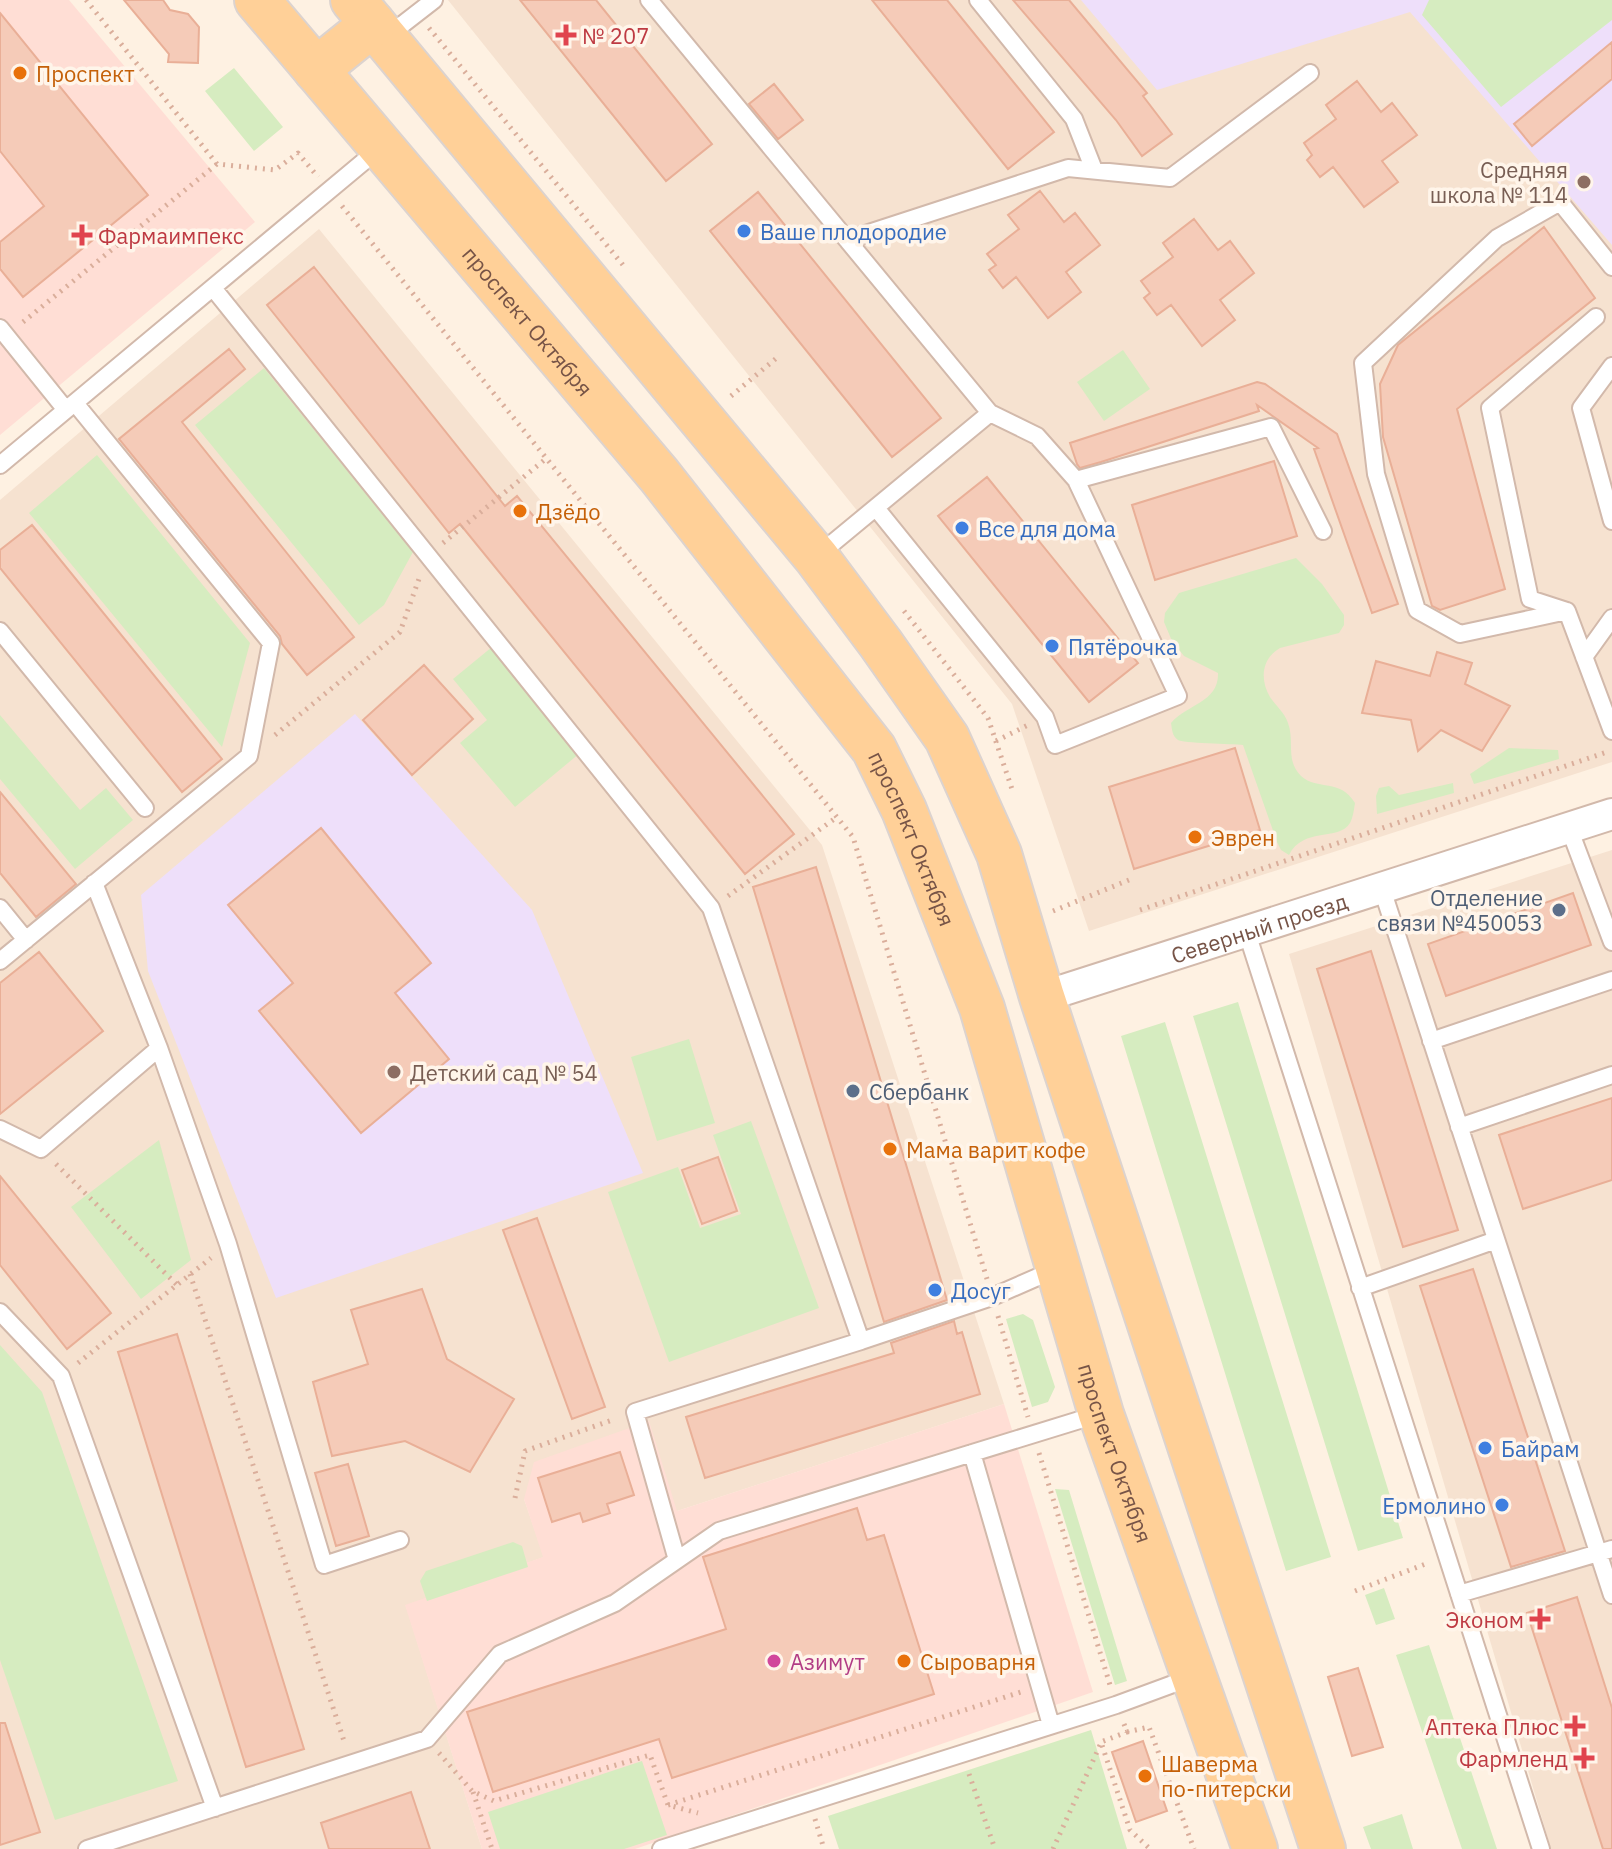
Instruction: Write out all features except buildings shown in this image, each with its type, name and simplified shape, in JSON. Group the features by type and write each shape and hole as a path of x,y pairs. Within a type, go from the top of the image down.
{"main road":[{"name":"проспект Октября","path":"257,0 659,475 874,749 904,810 982,1008 1101,1414 1255,1849"},
{"path":"316,70 370,21 816,557 947,738 999,854 1042,997 1323,1849"}],"street":[{"name":"Северный проезд","path":"1042,997 1612,814"}],"lane":[{"path":"370,21 434,0"},
{"path":"673,0 653,5 990,413 1037,436 1076,480 1178,696 1055,745 1045,717 876,508"},
{"path":"978,0 1074,119 1094,170"},
{"path":"847,240 1068,168 1170,178 1310,73"},
{"path":"0,465 380,148"},
{"path":"1567,611 1460,634 1417,610 1376,474 1363,363 1497,238 1560,202 1612,267"},
{"path":"213,288 711,908 861,1341"},
{"path":"1567,611 1530,599 1490,408 1596,317"},
{"path":"0,961 249,756 271,643 70,406 8,327"},
{"path":"1612,366 1581,408 1612,521"},
{"path":"816,557 990,413"},
{"path":"1076,480 1271,427 1323,531"},
{"path":"1567,611 1612,731"},
{"path":"1584,657 1612,618"},
{"path":"0,631 145,808"},
{"path":"1569,828 1612,942"},
{"path":"94,883 159,1048 228,1244 324,1565 400,1540"},
{"path":"1382,889 1496,1240 1605,1551 1612,1595"},
{"path":"0,908 26,940"},
{"path":"1247,933 1541,1849"},
{"path":"1431,1041 1612,980"},
{"path":"0,1129 41,1149 159,1048"},
{"path":"1459,1127 1612,1075"},
{"path":"1360,1288 1496,1240"},
{"path":"677,1560 635,1412 992,1297 1059,1268"},
{"path":"0,1312 61,1376 215,1808"},
{"path":"87,1849 427,1739 500,1654 615,1603 719,1531 1101,1414"},
{"path":"972,1453 1051,1725"},
{"path":"1459,1594 1605,1551"},
{"path":"661,1849 1116,1705 1194,1677"}],"path":[{"path":"86,0 217,164"},
{"path":"8,327 217,164 275,170 298,153 548,457 853,837 1033,1435 1127,1732"},
{"path":"731,396 779,356"},
{"path":"249,756 400,632 428,555 548,457"},
{"path":"1140,910 1612,751"},
{"path":"711,908 837,817"},
{"path":"1053,911 1129,880"},
{"path":"41,1149 177,1285"},
{"path":"61,1376 228,1244"},
{"path":"190,1274 352,1764"},
{"path":"515,1498 525,1451 635,1412"},
{"path":"1355,1591 1446,1556"},
{"path":"668,1805 1039,1686"},
{"path":"1053,1849 1116,1705"},
{"path":"1101,1742 1149,1727 1194,1849"},
{"path":"427,1739 472,1791 492,1849"},
{"path":"1101,1742 1130,1830 1150,1849"},
{"path":"962,1752 995,1849"},
{"path":"472,1791 494,1801 650,1755 668,1805"},
{"path":"668,1805 740,1824"}],"shaded area":[{"path":"0,0 69,0 255,222 0,435"},
{"path":"448,0 1612,0 1612,762 1089,931 1012,704"},
{"path":"1081,0 1612,0 1612,245 1410,12 1157,90"},
{"path":"319,229 822,845 1004,1404 677,1511 524,1499 544,1557 406,1606 482,1849 0,1849 0,500"},
{"name":"Детский сад № 54","path":"355,714 532,910 643,1173 276,1298 148,971 141,895"},
{"path":"1612,850 1612,1849 1551,1849 1289,954"},
{"path":"1004,1404 1093,1692 635,1849 482,1849 405,1605 543,1557 524,1499 534,1462 649,1421 677,1511"}],"green space":[{"path":"1429,0 1612,0 1612,20 1501,107 1422,15"},
{"path":"234,68 283,127 254,151 205,91"},
{"path":"1123,350 1150,389 1104,421 1077,382"},
{"path":"264,368 413,552 384,605 359,625 195,425"},
{"path":"97,455 250,643 222,747 29,513"},
{"path":"1296,558 1322,584 1344,615 1344,625 1339,633 1280,648 1266,664 1265,684 1288,723 1296,770 1314,783 1343,790 1355,803 1351,821 1345,829 1303,840 1289,855 1281,850 1277,842 1243,745 1181,741 1173,734 1171,723 1208,697 1217,683 1218,673 1184,656 1172,641 1164,622 1165,613 1179,593"},
{"path":"492,647 580,753 515,807 460,743 487,720 453,679"},
{"path":"0,715 80,810 106,788 133,820 75,869 0,779"},
{"path":"1509,748 1558,750 1559,759 1474,784 1470,774"},
{"path":"1453,783 1454,793 1377,814 1379,788 1389,786 1399,795"},
{"path":"1238,1002 1403,1538 1358,1551 1193,1016"},
{"path":"1165,1022 1331,1557 1286,1571 1121,1036"},
{"path":"689,1039 715,1123 657,1141 631,1057"},
{"path":"751,1121 819,1308 669,1362 608,1192 678,1167 700,1228 741,1214 713,1135"},
{"path":"159,1140 191,1260 141,1299 71,1207"},
{"path":"1023,1314 1033,1320 1055,1387 1048,1402 1032,1407 1006,1319"},
{"path":"0,1345 42,1392 178,1781 55,1820 0,1660"},
{"path":"1055,1489 1069,1490 1127,1681 1115,1685"},
{"path":"513,1542 522,1546 528,1567 427,1601 420,1581 426,1571"},
{"path":"1384,1588 1395,1619 1376,1625 1365,1595"},
{"path":"1429,1645 1497,1849 1462,1849 1396,1655"},
{"path":"1091,1730 1127,1849 839,1849 828,1816"},
{"path":"642,1761 667,1835 624,1849 500,1849 488,1812"},
{"path":"1402,1814 1413,1849 1371,1849 1363,1827"}],"place":[{"name":"№ 207","path":"566,35"},
{"name":"Проспект","path":"20,73"},
{"name":"Средняя школа № 114","path":"1584,182"},
{"name":"Ваше плодородие","path":"744,231"},
{"name":"Фармаимпекс","path":"82,235"},
{"name":"Дзёдо","path":"520,511"},
{"name":"Все для дома","path":"962,528"},
{"name":"Пятёрочка","path":"1052,646"},
{"name":"Эврен","path":"1195,837"},
{"name":"Отделение связи №450053","path":"1559,910"},
{"name":"Детский сад № 54","path":"394,1072"},
{"name":"Сбербанк","path":"853,1091"},
{"name":"Мама варит кофе","path":"890,1149"},
{"name":"Досуг","path":"935,1290"},
{"name":"Байрам","path":"1485,1448"},
{"name":"Ермолино","path":"1502,1505"},
{"name":"Эконом","path":"1540,1619"},
{"name":"Азимут","path":"774,1661"},
{"name":"Сыроварня","path":"904,1661"},
{"name":"Аптека Плюс","path":"1575,1726"},
{"name":"Фармленд","path":"1584,1758"},
{"name":"Шаверма по-питерски","path":"1145,1776"}]}
